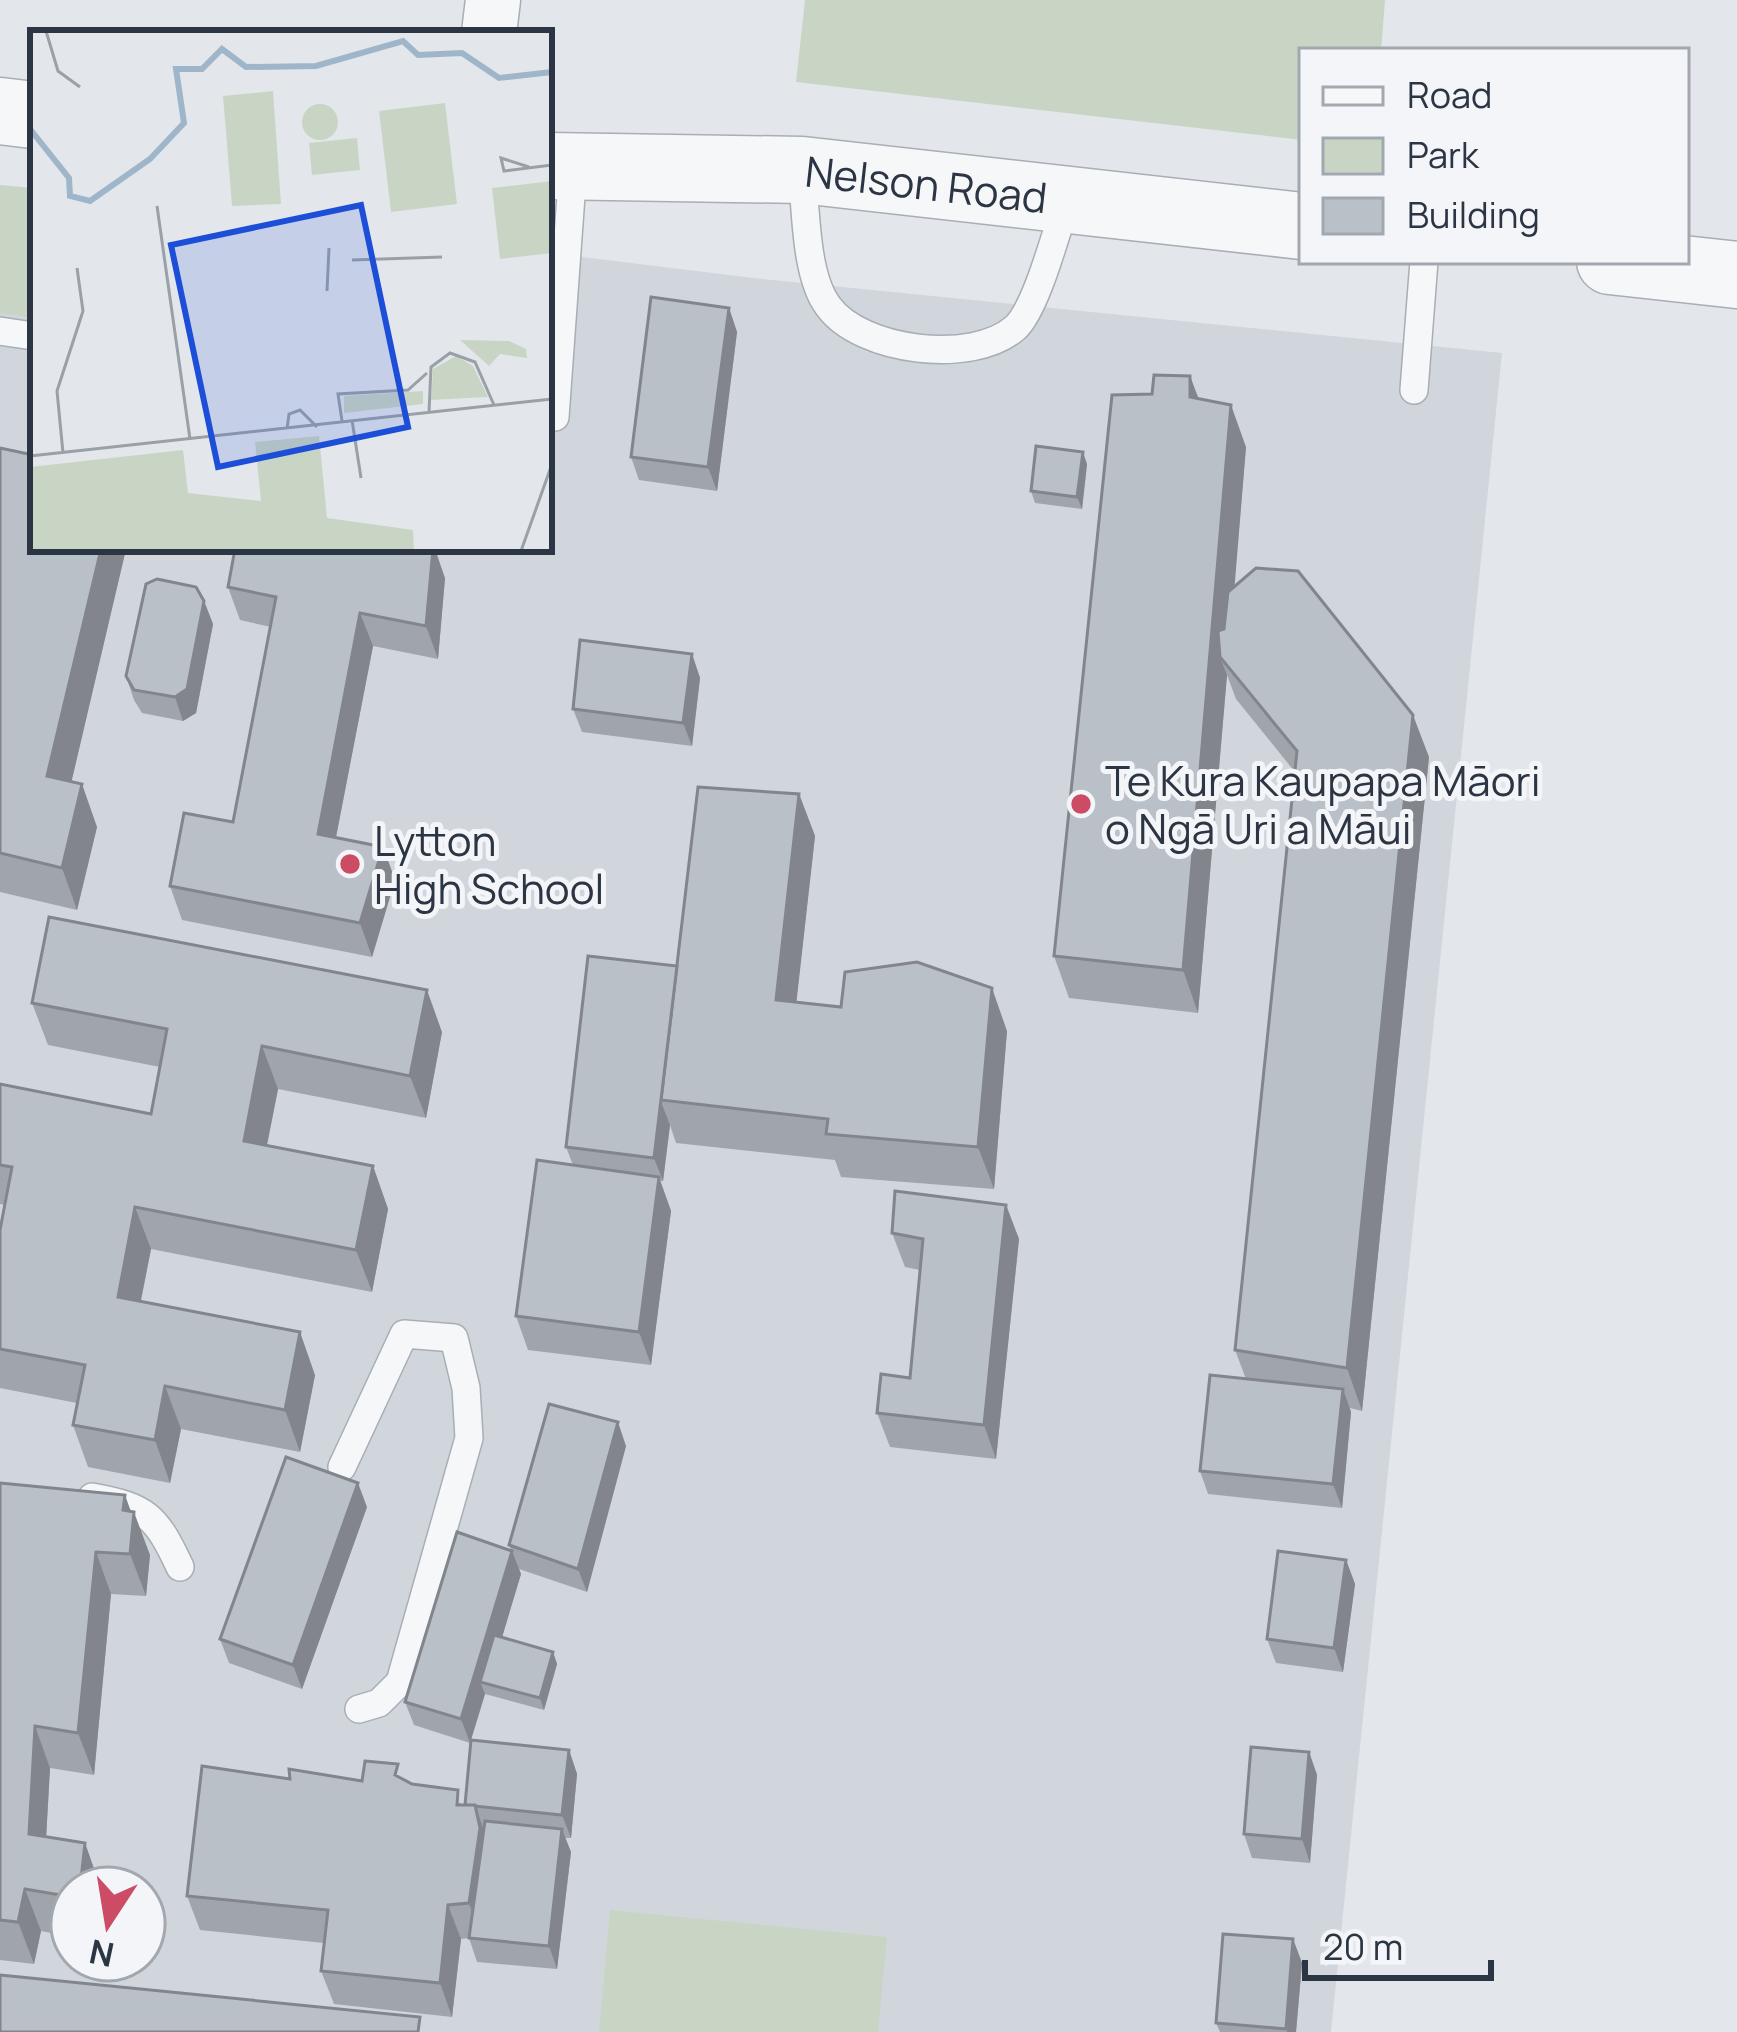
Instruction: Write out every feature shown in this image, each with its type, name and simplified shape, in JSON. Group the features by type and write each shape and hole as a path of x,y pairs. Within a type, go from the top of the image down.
{"street":[{"path":"489,30 493,0"},
{"path":"0,111 30,115"},
{"name":"Nelson Road","path":"561,167 802,170 1299,226"},
{"path":"1637,264 1737,275"}],"lane":[{"path":"552,416 561,167"},
{"path":"802,170 811,260 828,306 862,334 918,349 974,349 1017,327 1044,272 1066,200"},
{"path":"1414,391 1424,264"},
{"path":"0,331 30,336"},
{"path":"342,1467 404,1334 454,1338 466,1388 469,1438 400,1682 379,1703 359,1708"},
{"path":"68,1493 133,1504 163,1531 181,1567"}],"shaded area":[{"path":"0,192 30,196 30,552 552,552 552,253 1502,353 1331,2032 0,2032"}],"green space":[{"path":"805,0 1385,0 1381,48 1299,48 1299,140 796,82"},
{"path":"0,185 30,188 30,318 0,313"},
{"path":"610,1910 887,1937 878,2032 599,2032"}],"building":[{"path":"651,297 729,308 708,467 631,457"},
{"path":"1154,375 1190,376 1190,397 1231,405 1183,970 1054,956 1112,395 1152,394"},
{"path":"1036,446 1083,452 1077,497 1031,491"},
{"path":"0,448 30,454 30,552 100,552 47,776 82,784 62,868 0,853"},
{"path":"234,552 433,552 426,626 360,613 318,834 383,847 360,923 170,886 184,813 233,822 276,597 228,587"},
{"path":"1256,568 1298,571 1413,715 1347,1368 1235,1350 1297,751 1220,657 1218,631 1224,629 1228,592"},
{"path":"157,579 196,587 204,601 187,689 175,697 134,690 126,676 146,584"},
{"path":"580,640 692,654 683,723 573,709"},
{"path":"698,787 799,794 776,1000 841,1007 845,972 917,962 992,988 978,1147 826,1134 828,1119 661,1100"},
{"path":"49,917 427,990 410,1076 262,1046 244,1141 373,1166 356,1250 135,1207 118,1297 300,1332 285,1410 165,1386 155,1440 73,1425 85,1365 0,1349 0,1230 12,1167 0,1165 0,1084 151,1114 167,1029 32,1003"},
{"path":"588,956 677,966 654,1158 566,1147"},
{"path":"537,1160 659,1177 639,1332 516,1316"},
{"path":"895,1191 1006,1205 984,1425 877,1413 881,1374 910,1378 923,1239 892,1233"},
{"path":"1210,1375 1343,1389 1333,1484 1200,1471"},
{"path":"549,1404 618,1422 578,1569 509,1545"},
{"path":"286,1457 358,1483 293,1665 220,1639"},
{"path":"0,1483 125,1495 123,1510 134,1512 130,1554 96,1552 78,1733 35,1726 29,1834 85,1843 83,1864 48,1864 48,1893 25,1889 18,1922 0,1920"},
{"path":"457,1532 512,1551 461,1719 405,1702"},
{"path":"1278,1551 1346,1560 1334,1648 1267,1639"},
{"path":"494,1635 553,1652 540,1698 480,1682"},
{"path":"471,1740 569,1750 562,1815 465,1805"},
{"path":"1251,1747 1309,1752 1302,1839 1244,1834"},
{"path":"365,1761 398,1764 395,1775 412,1784 458,1790 457,1805 475,1805 480,1828 469,1903 448,1905 440,1983 321,1971 328,1910 187,1896 202,1766 290,1779 289,1769 362,1781"},
{"path":"485,1821 562,1829 549,1946 469,1938"},
{"path":"1223,1934 1293,1939 1286,2029 1216,2023"},
{"path":"0,1975 48,1980 48,1984 90,1984 420,2017 418,2032 0,2032"}],"place":[{"name":"Te Kura Kaupapa Māori o Ngā Uri a Māui","path":"1081,804"},
{"name":"Lytton High School","path":"350,864"}]}
